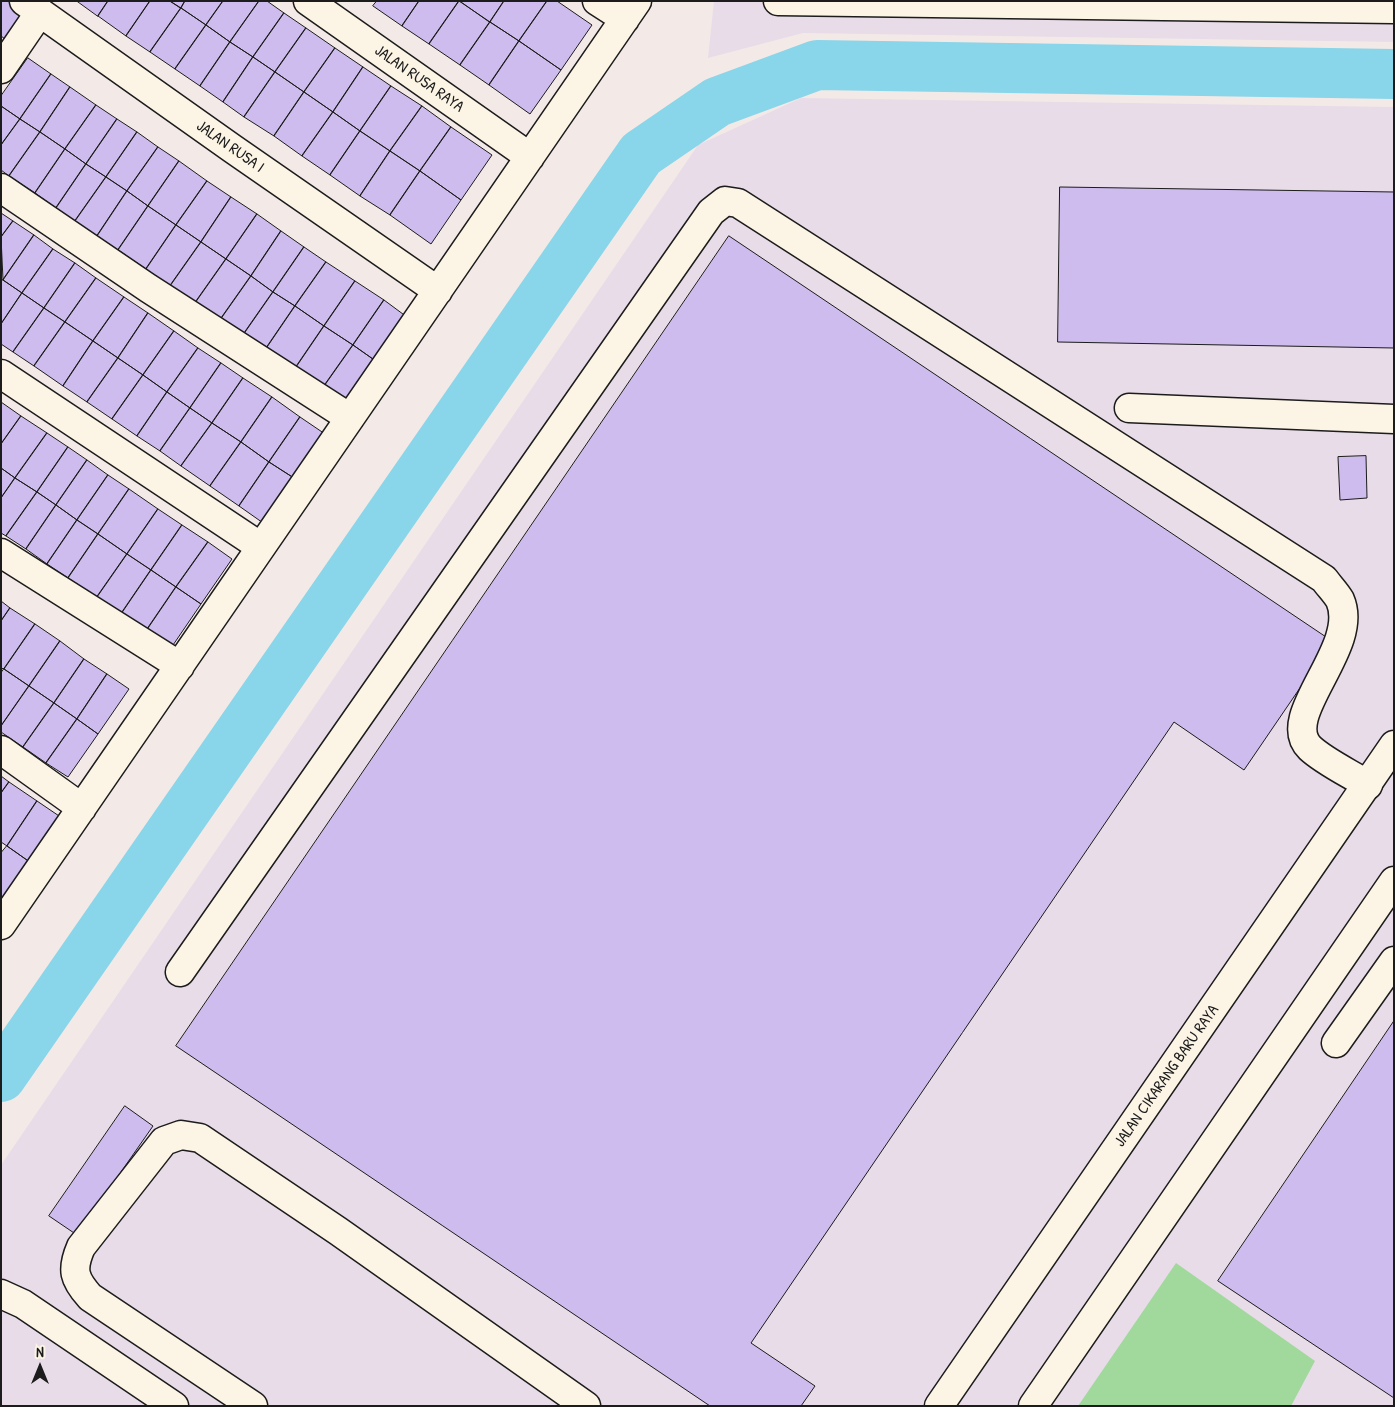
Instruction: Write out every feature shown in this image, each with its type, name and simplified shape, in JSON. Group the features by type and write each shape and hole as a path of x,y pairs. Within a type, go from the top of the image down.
{"street":[{"name":"JALAN RUSA RAYA","path":"308,1 530,157"},
{"path":"1,925 631,10 597,1"},
{"path":"778,1 1394,9"},
{"path":"1,69 32,7"},
{"name":"JALAN RUSA I","path":"32,7 438,291"},
{"path":"1,188 148,288 350,418"},
{"path":"180,972 710,212 725,201 738,203 1324,579 1340,601 1343,623 1336,653 1303,716 1302,734 1310,748 1368,785"},
{"path":"1,374 261,547"},
{"path":"1129,408 1394,419"},
{"path":"1,553 180,666"},
{"name":"JALAN CIKARANG BARU RAYA","path":"939,1406 1394,745"},
{"path":"1,750 82,808"},
{"path":"1033,1406 1394,881"},
{"path":"1336,1043 1394,961"},
{"path":"253,1406 90,1297 77,1282 74,1263 81,1248 164,1141 181,1135 200,1138 338,1231 586,1406"},
{"path":"1,1294 23,1304 174,1406"}],"shaded area":[{"path":"714,1 1394,1 1394,42 803,33 708,58"},
{"path":"801,98 1394,107 1394,1406 1,1406 1,1165 698,145"}],"green space":[{"path":"1176,1263 1315,1361 1291,1406 1078,1406"}],"building":[{"path":"1,1 16,1 30,10 9,42 1,36"},
{"path":"77,1 108,1 98,16"},
{"path":"108,1 150,1 126,36 98,16"},
{"path":"150,1 170,1 181,8 150,52 126,36"},
{"path":"170,1 185,1 181,8"},
{"path":"185,1 223,1 206,25 181,8"},
{"path":"223,1 259,1 230,42 206,25"},
{"path":"259,1 267,1 284,13 253,57 230,42"},
{"path":"377,1 419,1 402,26 373,6"},
{"path":"419,1 459,1 429,44 402,26"},
{"path":"459,1 490,22 460,65 429,44"},
{"path":"460,1 504,1 490,22"},
{"path":"504,1 547,1 519,41 490,22"},
{"path":"547,1 557,1 592,25 561,70 519,41"},
{"path":"181,8 206,25 175,69 150,52"},
{"path":"284,13 306,28 275,72 253,57"},
{"path":"490,22 519,41 489,85 460,65"},
{"path":"206,25 230,42 200,86 175,69"},
{"path":"306,28 335,48 304,92 275,72"},
{"path":"519,41 561,70 530,114 489,85"},
{"path":"230,42 253,57 223,102 200,86"},
{"path":"335,48 363,67 333,112 304,92"},
{"path":"253,57 275,72 244,117 223,102"},
{"path":"28,58 51,74 20,119 1,106 1,96"},
{"path":"363,67 391,86 360,131 333,112"},
{"path":"275,72 304,92 274,136 244,117"},
{"path":"51,74 70,87 40,132 20,119"},
{"path":"391,86 422,106 390,151 360,131"},
{"path":"70,87 96,105 65,149 40,132"},
{"path":"304,92 333,112 302,156 274,136"},
{"path":"96,105 117,119 86,164 65,149"},
{"path":"1,106 20,119 1,145"},
{"path":"422,106 451,127 420,171 390,151"},
{"path":"333,112 360,131 330,175 302,156"},
{"path":"20,119 40,132 9,176 1,170 1,145"},
{"path":"117,119 137,132 106,177 86,164"},
{"path":"451,127 492,155 461,200 420,171"},
{"path":"360,131 390,151 360,196 330,175"},
{"path":"40,132 65,149 35,193 9,176"},
{"path":"137,132 158,147 127,191 106,177"},
{"path":"158,147 179,161 148,206 127,191"},
{"path":"65,149 86,164 56,208 35,193"},
{"path":"390,151 420,171 390,215 360,196"},
{"path":"179,161 207,181 176,225 148,206"},
{"path":"86,164 106,177 75,221 56,208"},
{"path":"420,171 461,200 431,244 390,215"},
{"path":"106,177 127,191 97,236 75,221"},
{"path":"207,181 231,197 201,242 176,225"},
{"path":"1060,187 1394,192 1394,348 1058,342"},
{"path":"127,191 148,206 118,250 97,236"},
{"path":"231,197 257,214 226,259 201,242"},
{"path":"148,206 176,225 146,269 118,250"},
{"path":"1,213 13,221 1,237"},
{"path":"257,214 281,231 251,276 226,259"},
{"path":"13,221 34,235 3,280 1,237"},
{"path":"176,225 201,242 170,286 146,269"},
{"path":"281,231 304,247 273,292 251,276"},
{"path":"34,235 53,249 22,293 3,280"},
{"path":"729,236 1332,641 1244,770 1174,722 751,1343 815,1386 801,1406 710,1406 176,1046"},
{"path":"201,242 226,259 195,303 170,286"},
{"path":"304,247 326,262 295,306 273,292"},
{"path":"53,249 75,263 44,308 22,293"},
{"path":"226,259 251,276 220,320 195,303"},
{"path":"326,262 355,281 324,326 295,306"},
{"path":"75,263 96,278 65,322 44,308"},
{"path":"251,276 273,292 243,335 220,320"},
{"path":"96,278 124,297 93,341 65,322"},
{"path":"3,280 22,293 1,324 1,282"},
{"path":"355,281 384,300 353,345 324,326"},
{"path":"273,292 295,306 265,350 243,335"},
{"path":"22,293 44,308 13,352 1,344 1,324"},
{"path":"124,297 148,313 118,358 93,341"},
{"path":"384,300 411,320 380,364 353,345"},
{"path":"295,306 324,326 294,370 265,350"},
{"path":"44,308 65,322 34,366 13,352"},
{"path":"148,313 174,331 143,375 118,358"},
{"path":"65,322 93,341 63,386 34,366"},
{"path":"324,326 353,345 322,389 294,370"},
{"path":"174,331 198,348 167,392 143,375"},
{"path":"93,341 118,358 87,402 63,386"},
{"path":"353,345 380,364 350,408 322,389"},
{"path":"198,348 221,363 190,408 167,392"},
{"path":"118,358 143,375 112,419 87,402"},
{"path":"221,363 243,378 212,423 190,408"},
{"path":"143,375 167,392 137,436 112,419"},
{"path":"243,378 272,397 241,442 212,423"},
{"path":"167,392 190,408 160,451 137,436"},
{"path":"272,397 300,417 269,462 241,442"},
{"path":"1,402 21,416 1,444"},
{"path":"190,408 212,423 181,466 160,451"},
{"path":"21,416 47,433 15,478 1,468 1,444"},
{"path":"300,417 328,436 297,480 269,462"},
{"path":"212,423 241,442 210,486 181,466"},
{"path":"47,433 68,447 37,492 15,478"},
{"path":"241,442 269,462 239,506 210,486"},
{"path":"68,447 87,460 56,505 37,492"},
{"path":"1366,456 1367,498 1340,500 1338,457"},
{"path":"87,460 108,475 77,520 56,505"},
{"path":"269,462 297,480 266,525 239,506"},
{"path":"1,468 15,478 1,498"},
{"path":"108,475 129,489 98,534 77,520"},
{"path":"15,478 37,492 6,536 1,533 1,498"},
{"path":"129,489 158,509 127,554 98,534"},
{"path":"37,492 56,505 26,549 6,536"},
{"path":"56,505 77,520 47,564 26,549"},
{"path":"158,509 182,525 151,570 127,554"},
{"path":"77,520 98,534 68,578 47,564"},
{"path":"182,525 208,542 176,587 151,570"},
{"path":"98,534 127,554 97,597 68,578"},
{"path":"208,542 232,559 201,604 176,587"},
{"path":"127,554 151,570 121,614 97,597"},
{"path":"151,570 176,587 146,631 121,614"},
{"path":"176,587 201,604 171,648 146,631"},
{"path":"1,601 10,608 1,621"},
{"path":"10,608 35,624 4,669 1,668 1,621"},
{"path":"35,624 60,641 29,686 4,669"},
{"path":"60,641 84,659 54,703 29,686"},
{"path":"84,659 107,674 77,719 54,703"},
{"path":"4,669 29,686 1,726 1,673"},
{"path":"107,674 129,689 98,734 77,719"},
{"path":"29,686 54,703 23,747 1,732 1,726"},
{"path":"54,703 77,719 46,763 23,747"},
{"path":"77,719 98,734 68,777 46,763"},
{"path":"1,776 9,782 1,793"},
{"path":"9,782 37,801 7,846 1,842 1,793"},
{"path":"37,801 65,820 34,865 7,846"},
{"path":"7,846 34,865 1,907 1,853"},
{"path":"1394,1021 1394,1398 1218,1281"},
{"path":"125,1106 153,1126 77,1235 49,1216"}],"waterway":[{"path":"1,1077 641,154 717,102 817,65 1394,74"}]}
